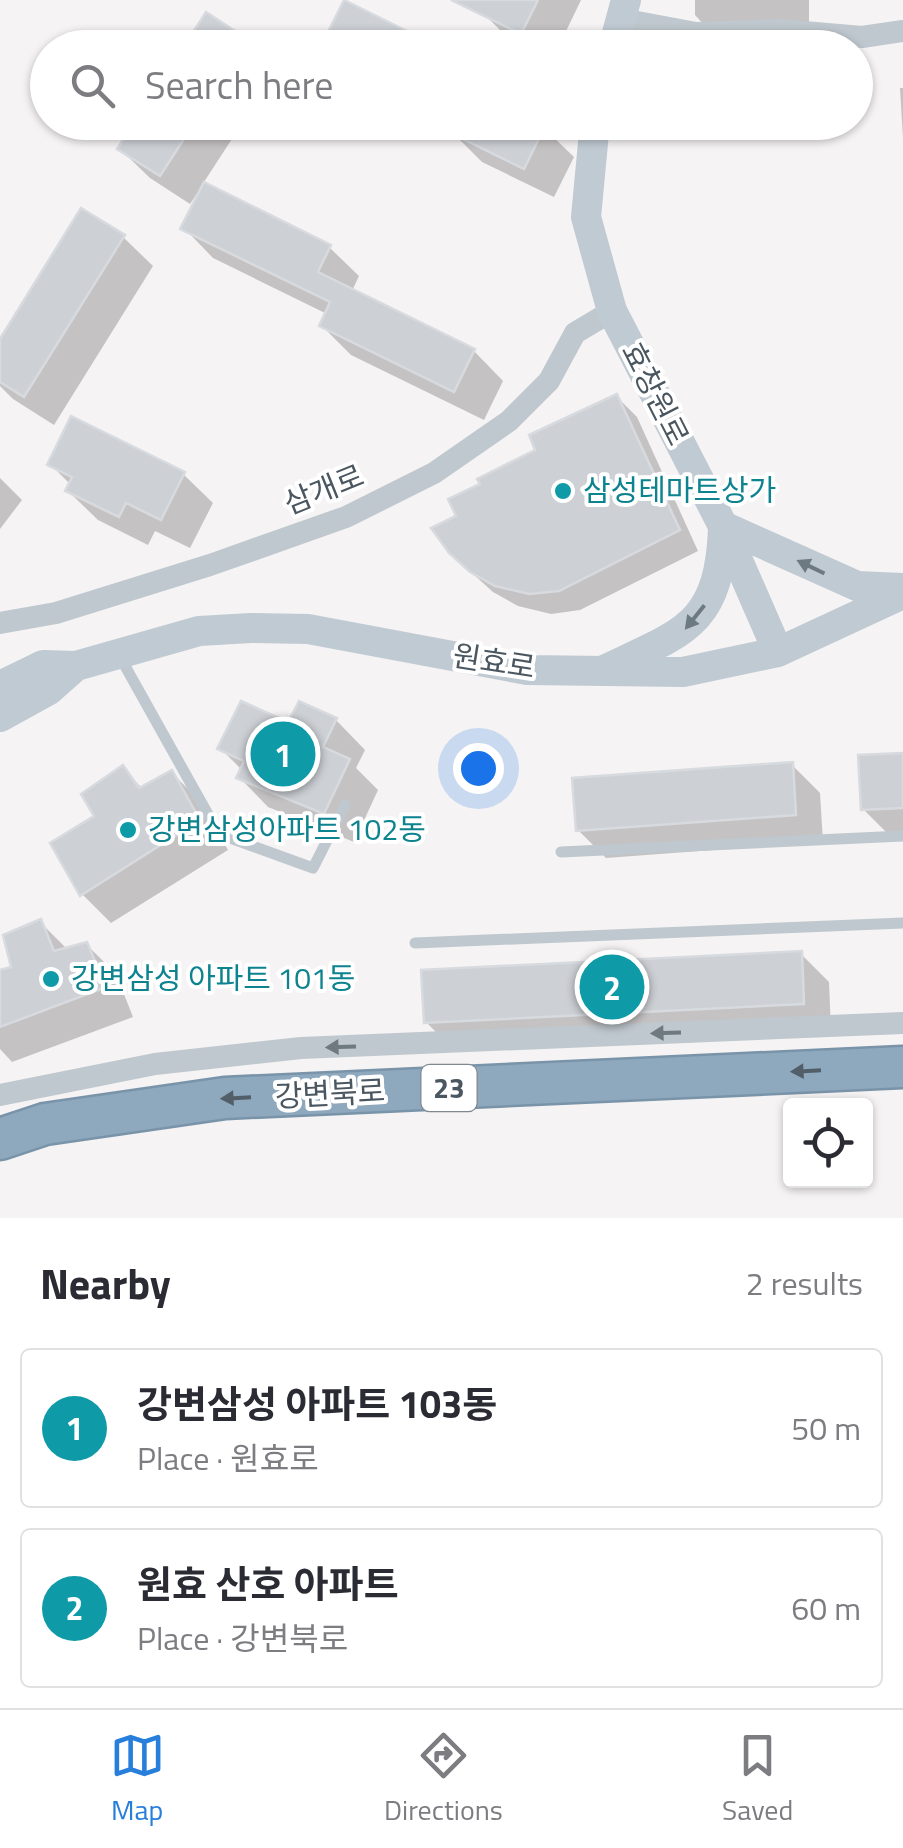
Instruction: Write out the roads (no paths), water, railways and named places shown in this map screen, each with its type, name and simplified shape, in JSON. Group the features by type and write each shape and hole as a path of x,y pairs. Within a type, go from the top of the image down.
{"highway":[{"name":"강변북로","path":"0,1139 45,1124 225,1098 903,1067"}],"main road":[{"name":"효창원로","path":"593,140 586,216 612,311 723,526 778,652"},
{"path":"600,672 678,635 695,622 722,560 723,526 857,586 903,591"},
{"name":"원효로","path":"0,686 44,666 76,666 199,631 252,628 308,629 527,670 684,672 778,652 903,591"},
{"name":"원효로","path":"0,717 49,690 76,666"}],"street":[{"path":"620,22 675,30"},
{"path":"873,36 903,32"},
{"name":"삼개로","path":"0,623 56,614 346,518 416,482 509,421 549,380 575,334 612,311"},
{"path":"0,1095 155,1064 302,1048 903,1023"}],"lane":[{"path":"118,653 219,834 313,868 346,805"},
{"path":"560,852 903,836"},
{"path":"415,943 903,922"}],"place":[{"name":"삼성테마트상가","path":"563,491"},
{"name":"강변삼성 아파트 103동","path":"283,754"},
{"name":"강변삼성아파트 102동","path":"128,830"},
{"name":"강변삼성 아파트 101동","path":"51,979"},
{"name":"원효 산호 아파트","path":"612,987"}]}
